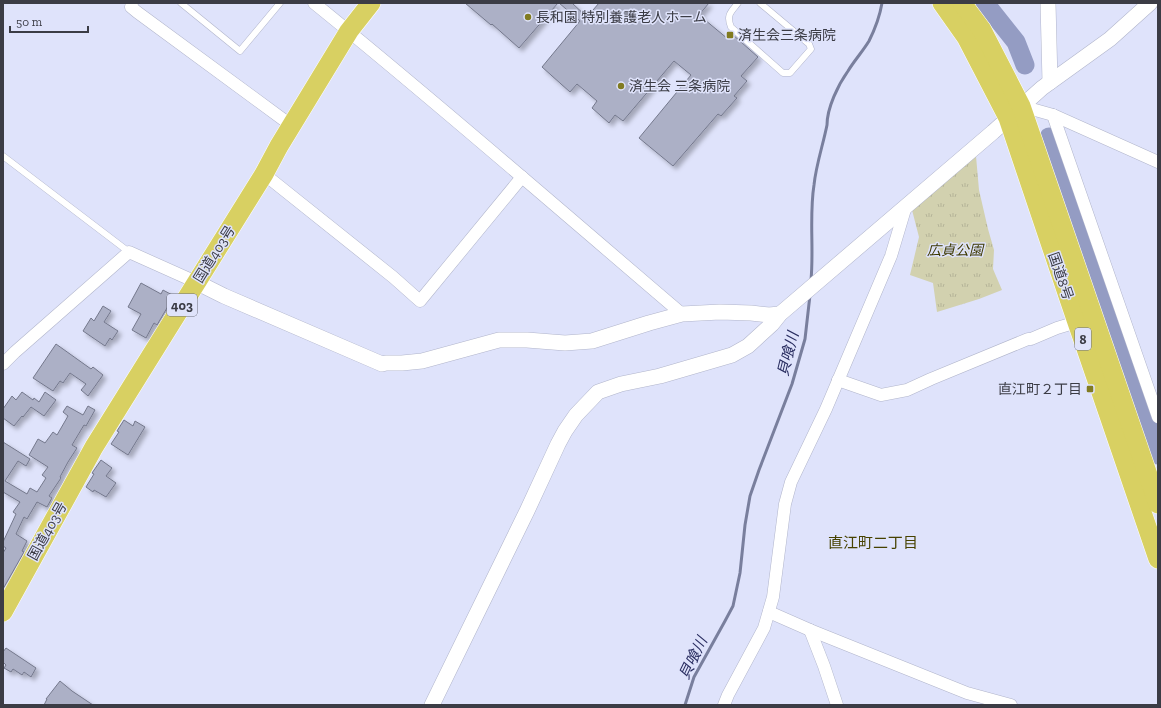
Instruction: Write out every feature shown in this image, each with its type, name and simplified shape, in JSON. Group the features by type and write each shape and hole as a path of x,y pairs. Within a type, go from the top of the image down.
{"highway":[{"name":"国道403号","path":"3,612 94,447 264,174 349,31 371,3"},
{"name":"国道8号","path":"942,3 1015,112 1077,322 1158,559"},
{"name":"国道8号","path":"962,3 982,30 1015,112 1158,504"}],"street":[{"path":"132,3 132,7 137,12 292,126"},
{"path":"314,3 522,177 682,314"},
{"path":"1048,3 1050,82"},
{"path":"432,705 527,512 558,444 576,416 598,392 621,384 660,376 732,354 748,346 782,313 841,261 1050,82 1110,39 1150,3"},
{"path":"1015,112 1053,115 1158,162"},
{"path":"1053,115 1158,417"},
{"path":"264,174 393,277 420,301 522,177"},
{"path":"724,705 764,628 769,612 773,598 785,504 791,482 826,409 891,256 906,206"},
{"path":"3,364 129,252 224,296 382,364 422,361 499,340 527,340 565,343 592,341 682,314 720,312 769,315 782,313"},
{"path":"838,380 880,395 907,390 1028,339 1032,339 1057,328 1077,322"},
{"path":"769,612 967,693 1010,705"},
{"path":"810,630 837,705"}],"lane":[{"path":"181,3 240,51 280,3"},
{"path":"738,3 730,13 729,21 731,27 783,73 790,73 811,49 809,44 760,3"},
{"path":"3,156 129,252"}],"green space":[{"name":"広貞公園","path":"976,156 979,190 994,250 993,269 1002,290 937,312 933,283 910,275 919,237 912,210"}],"building":[{"name":"長和園 特別養護老人ホーム","path":"465,3 558,3 519,48"},
{"name":"済生会 三条病院","path":"559,3 572,3 587,17 599,3 709,3 699,15 728,39 732,34 758,57 741,76 747,81 734,96 737,98 721,116 718,114 673,166 639,138 691,75 674,61 623,121 615,115 609,123 592,108 597,101 577,84 570,92 542,67 580,21"},
{"path":"141,283 161,294 163,290 174,296 157,325 154,323 146,338 132,330 141,314 128,307"},
{"path":"103,306 111,311 104,322 118,331 112,340 110,338 105,346 83,331 91,318 94,321"},
{"path":"56,344 91,369 93,367 103,375 88,396 81,390 86,384 70,373 63,383 60,381 53,391 33,378"},
{"path":"22,392 33,400 34,398 39,402 45,392 56,400 44,416 31,407 14,426 3,418 3,409 12,396 16,400"},
{"path":"67,406 83,415 88,406 95,410 86,426 84,425 72,445 77,448 60,477 61,478 49,496 52,498 47,507 37,502 27,519 24,517 16,534 27,541 22,551 24,552 3,589 3,553 6,548 3,546 3,542 16,514 13,512 20,502 3,492 3,442 30,459 26,466 18,461 5,481 27,494 30,488 37,492 46,478 42,475 48,467 29,455 38,439 45,443 53,432 57,435 68,416 63,412"},
{"path":"124,420 133,426 135,421 145,427 128,455 111,444 119,432 117,431"},
{"path":"101,460 112,468 106,476 116,483 106,497 94,490 93,492 86,487 94,474 92,473"},
{"path":"6,648 36,668 31,677 24,672 22,675 13,669 11,672 4,668 6,665 3,662 3,652"},
{"path":"60,681 93,705 44,705 46,699"}],"waterway":[{"name":"貝喰川","path":"811,280 813,197 816,170 827,125 827,118 840,83 869,41 877,22 882,3"},
{"path":"985,3 1016,42 1025,65"},
{"path":"1049,137 1158,455"},
{"name":"貝喰川","path":"685,705 694,677 733,606 740,573 745,525 750,496 792,384 805,339 810,295"}],"place":[{"name":"長和園 特別養護老人ホーム","path":"528,17"},
{"name":"済生会三条病院","path":"730,35"},
{"name":"済生会 三条病院","path":"621,86"},
{"name":"直江町２丁目","path":"1090,389"}],"district":[{"name":"直江町二丁目","path":"873,543"}]}
